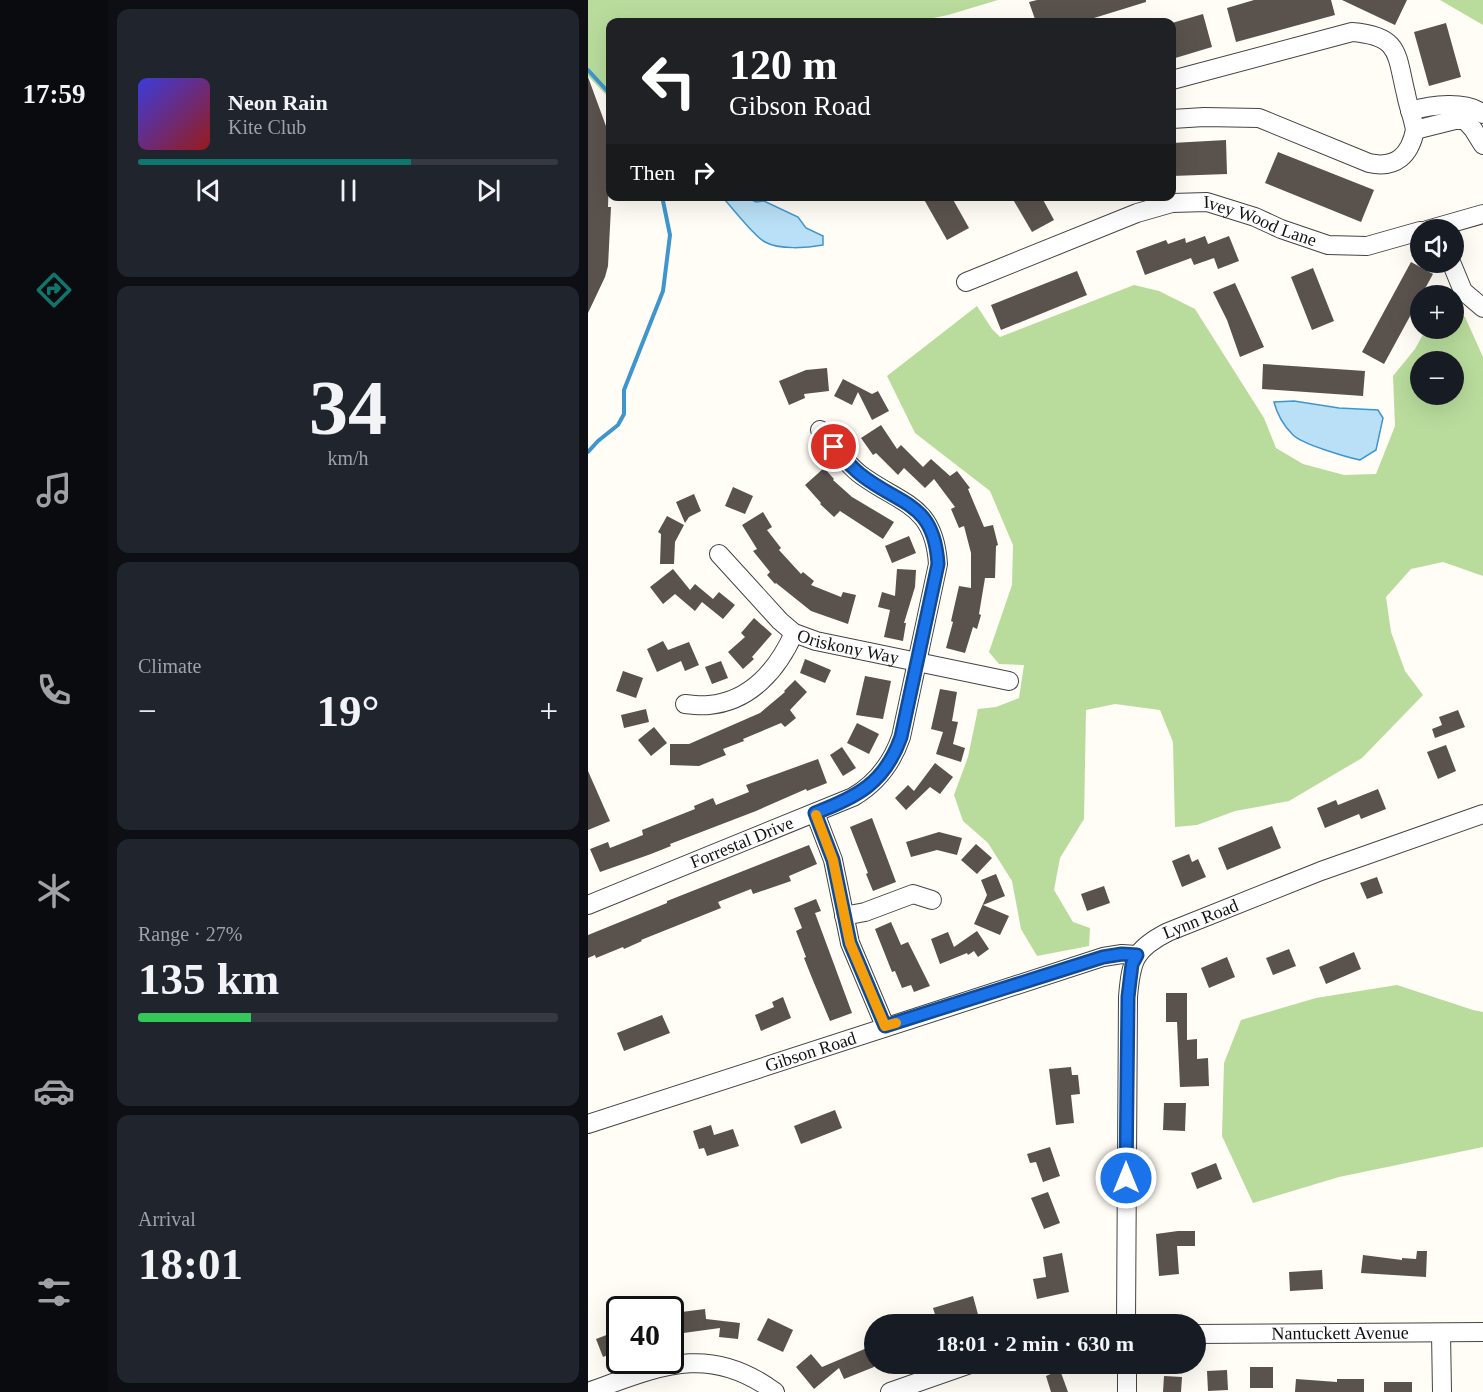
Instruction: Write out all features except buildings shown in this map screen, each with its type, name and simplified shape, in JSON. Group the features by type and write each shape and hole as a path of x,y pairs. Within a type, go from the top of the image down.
{"street":[{"path":"1176,79 1352,32 1363,33 1382,38 1392,45 1399,56 1415,130 1413,142 1407,152 1390,164 1380,165 1369,163 1259,118 1176,119"},
{"path":"1410,111 1453,104 1477,109 1483,114"},
{"path":"1415,130 1455,120 1465,120 1483,145"},
{"name":"Ivey Wood Lane","path":"966,282 1137,213 1172,203 1208,202 1328,245 1367,246 1410,234"},
{"path":"1464,220 1483,214"},
{"path":"1456,273 1463,291 1483,308"},
{"name":"Forrestal Drive","path":"590,901 815,813 860,793 888,766 901,737 938,564 937,549 929,527 912,506 859,474 820,430"},
{"name":"Oriskony Way","path":"719,554 780,621 794,633 816,641 1010,681"},
{"path":"685,704 709,705 748,692 771,673 783,657 794,633"},
{"path":"815,813 833,860 850,943 885,1026"},
{"name":"Lynn Road","path":"1137,955 1148,943 1168,933 1321,871 1483,814"},
{"path":"844,916 865,912 913,894 932,900"},
{"name":"Gibson Road","path":"588,1124 1103,957 1122,954 1137,955"},
{"path":"1126,1314 1128,997 1132,964 1137,955"},
{"name":"Nantuckett Avenue","path":"1206,1334 1483,1332"},
{"path":"1441,1333 1442,1392"},
{"path":"588,1392 652,1369 689,1362 729,1367 762,1382 775,1392"},
{"path":"890,1392 941,1374"},
{"path":"1127,1374 1127,1392"}],"green space":[{"path":"588,0 998,0 933,18 606,18 606,95 588,76"},
{"path":"1440,0 1483,0 1483,25"},
{"path":"1134,285 1159,291 1195,309 1264,418 1276,448 1303,464 1344,475 1376,474 1395,426 1393,376 1410,355 1410,405 1464,405 1464,351 1413,351 1420,339 1464,339 1464,317 1483,357 1483,576 1443,562 1411,569 1386,597 1391,632 1405,671 1423,695 1362,758 1289,801 1235,811 1197,825 1175,827 1173,742 1160,710 1115,704 1086,710 1084,819 1060,858 1054,890 1073,922 1090,928 1089,946 1037,956 1021,929 1012,881 988,843 963,821 954,795 968,757 978,709 996,707 1019,698 1024,665 999,664 989,652 1012,585 1013,545 990,491 915,433 887,376 977,306 1000,337"},
{"path":"1397,985 1483,1012 1483,1147 1339,1177 1253,1203 1222,1136 1224,1063 1241,1020 1316,998"}],"water":[{"path":"726,201 764,201 798,217 806,228 823,236 823,245 785,247 771,245 756,235"},
{"path":"1294,401 1339,408 1378,410 1383,418 1376,450 1360,460 1298,439 1283,423 1274,402"}],"waterway":[{"path":"588,70 606,90"},
{"path":"588,452 618,425 624,414 624,390 663,291 670,235 663,201"}],"slow traffic":[{"path":"816,815 833,860 850,943 885,1026 896,1023"}],"route":[{"path":"834,447 859,474 905,500 921,515 935,541 938,564 898,748 888,766 860,793 842,803 815,813 833,860 850,943 885,1026 1103,957 1122,954 1137,955 1132,964 1128,997 1126,1178"}]}
